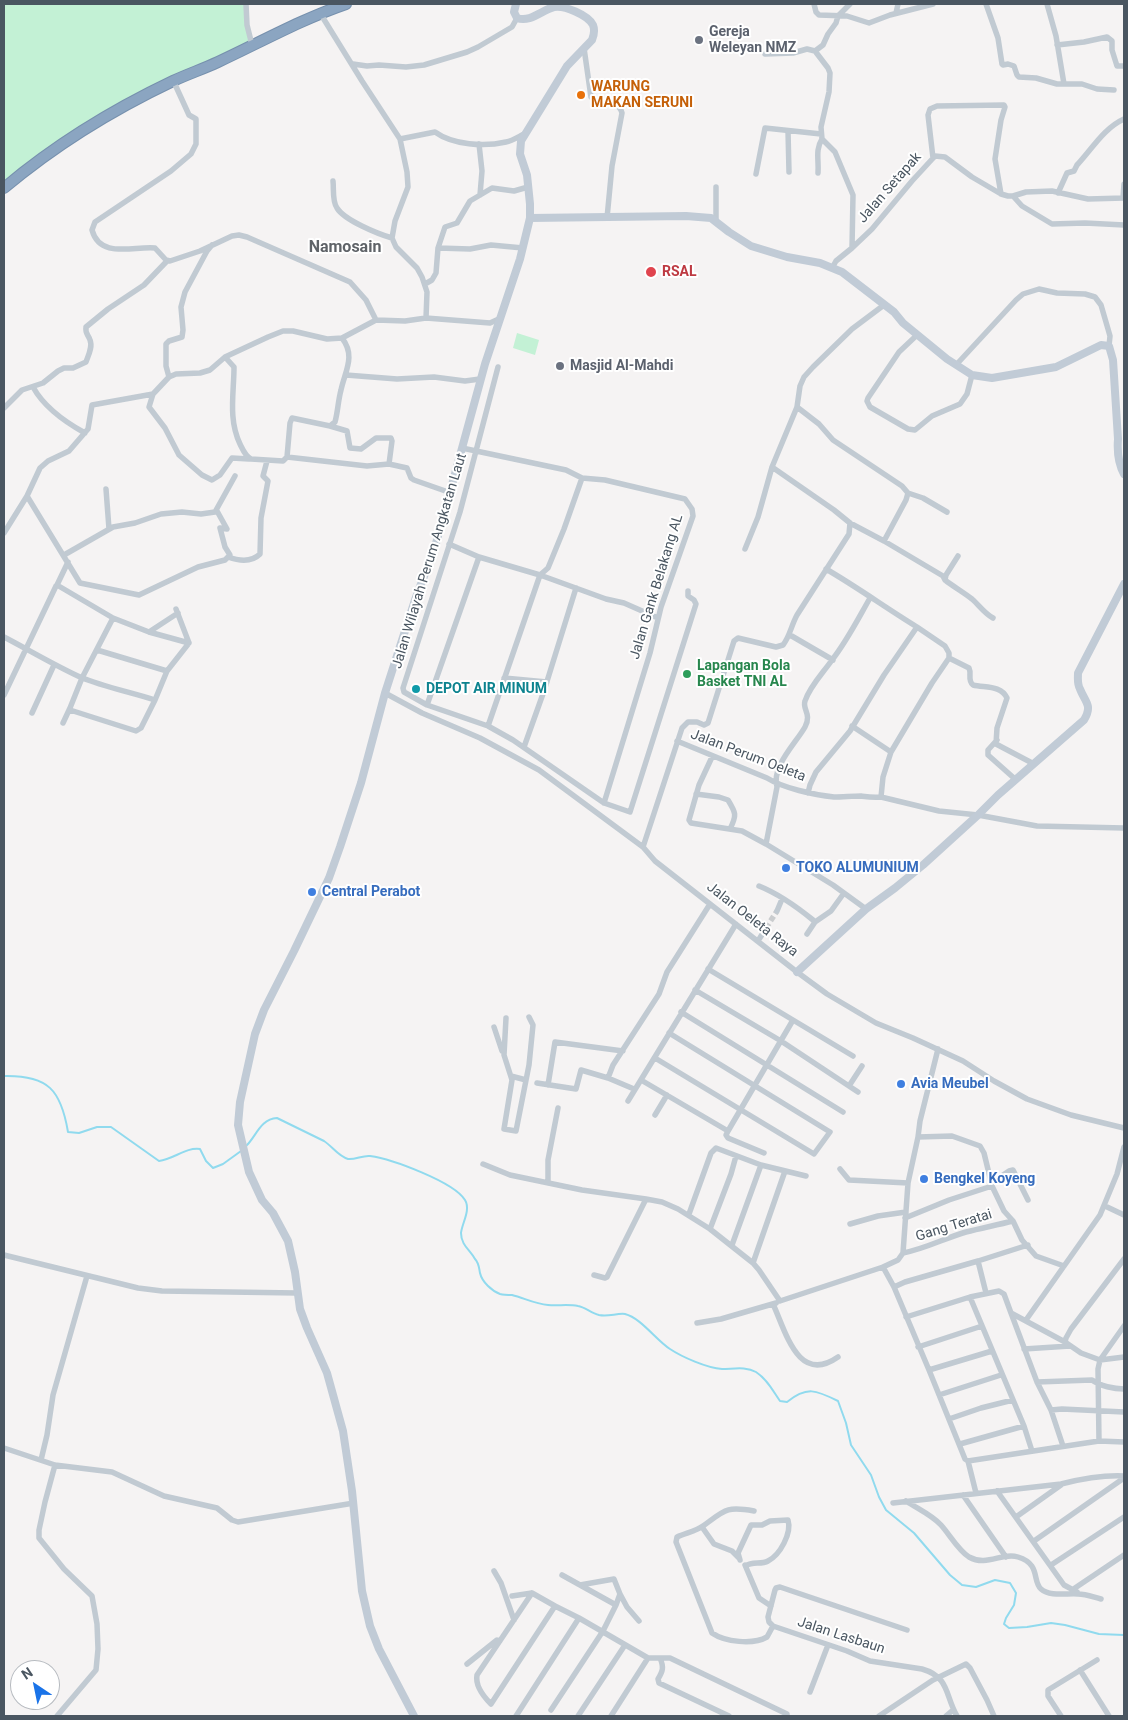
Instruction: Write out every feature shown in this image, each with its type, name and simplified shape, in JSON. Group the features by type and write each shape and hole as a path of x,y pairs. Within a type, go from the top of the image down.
{"highway":[{"path":"4,188 74,135 173,80 320,13 346,4"}],"street":[{"path":"246,4 247,25 252,45"},
{"path":"516,4 514,12 517,18"},
{"path":"814,4 819,16 855,18 861,22 868,23 933,4"},
{"path":"815,51 823,45 838,16 850,4"},
{"path":"896,14 898,4"},
{"path":"986,4 998,38 1001,61 1003,65 1012,65 1019,77 1036,78 1054,83 1082,84 1103,90 1114,90"},
{"path":"1047,4 1056,36 1064,84"},
{"path":"414,1716 379,1649 365,1608 354,1503 342,1431 328,1373 300,1309 295,1272 288,1241 273,1213 262,1200 249,1172 238,1125 255,1034 264,1010 329,878 361,783 385,693 415,600 435,547 480,379 522,248 530,218 530,193 527,175 520,154 521,141 543,108 566,66 592,40 594,31 590,22 567,8 554,7 526,19 517,18"},
{"path":"320,13 400,139 408,186 395,222 392,238 396,248 417,268 425,284 427,292 426,318"},
{"path":"353,64 406,67 424,65 478,47 512,27 517,18"},
{"path":"1057,45 1107,37 1112,41 1112,50 1117,66 1124,66"},
{"path":"584,48 592,97 597,102 614,103 619,106 622,113 612,166 607,218"},
{"path":"765,54 807,49 815,51 828,68 830,73 829,92 822,136 817,150 818,173"},
{"path":"168,261 153,247 122,249 106,247 100,244 92,230 94,222 171,170 191,154 196,144 196,119 189,115 173,80"},
{"path":"933,158 928,115 930,109 937,106 1004,105 994,159 1001,194"},
{"path":"1058,193 1067,173 1074,170 1108,129 1124,119"},
{"path":"756,174 764,130 767,128 822,136"},
{"path":"788,131 788,172"},
{"path":"400,139 435,132 443,138 456,142 479,144 506,142 524,134"},
{"name":"Jalan Setapak","path":"822,136 835,152 853,195 852,248"},
{"path":"479,144 482,171 480,195"},
{"name":"Jalan Setapak","path":"832,268 836,261 872,228 933,158 940,156 945,157 972,177 1001,194 1013,196 1026,192 1052,191 1100,200 1124,198"},
{"path":"333,182 334,200 338,210 356,222 392,238"},
{"path":"1124,184 1124,198"},
{"path":"425,284 432,280 436,273 438,248 442,231 445,227 457,223 470,202 492,188 514,191 528,187"},
{"path":"716,187 716,221"},
{"path":"1013,196 1022,206 1052,224 1124,225"},
{"path":"530,218 706,217 716,221 751,246 768,252 820,263 850,277 884,304 917,335 972,375 992,378 1056,367 1101,345 1109,346"},
{"path":"4,408 22,390 43,383 64,368 74,368 86,362 91,341 86,328 108,309 144,286 168,261 190,255 232,236 239,235 345,279 366,300 376,320"},
{"path":"169,377 166,366 166,344 169,341 182,337 181,306 185,292 212,245"},
{"path":"438,248 470,249 491,245 522,248"},
{"path":"956,365 1016,300 1024,294 1033,290 1040,290 1085,294 1095,297 1101,305 1110,336 1109,346 1113,360 1118,439 1117,452 1124,474"},
{"path":"745,549 758,517 772,467 797,407 800,386 804,378 852,329 884,304"},
{"path":"389,464 391,438 376,438 360,449 350,448 347,431 295,418 291,420 287,457 283,461 232,458 214,479 202,475 179,455 165,428 150,410 149,405 153,394 169,377 176,374 210,370 225,357 283,331 292,331 327,339 345,339 376,320 405,321 426,318 490,323 501,318"},
{"path":"917,335 899,352 868,398 867,401 870,407 908,429 915,430 932,416 960,404 967,394 972,375"},
{"path":"330,426 335,422 341,389 349,363 349,353 345,339"},
{"path":"225,357 234,367 232,414 234,431 245,454 251,459"},
{"name":"Jalan Wilayah Perum Angkatan Laut","path":"498,366 460,512 403,688 406,694 427,705 488,726 524,747 604,803 628,812 632,810 696,604 695,600 688,596 688,591"},
{"path":"346,375 397,379 434,377 465,382 480,379"},
{"path":"32,387 39,398 48,406 74,428 85,433"},
{"path":"4,534 43,465 68,451 85,433 90,423 92,406 153,394"},
{"path":"797,407 819,424 834,440 902,486 908,493 923,498 947,512"},
{"name":"Jalan Gank Belakang AL","path":"462,448 566,470 582,478 605,480 685,499 689,503 693,516 658,618 647,663 604,803"},
{"path":"287,457 367,466 389,464 407,468 411,478 414,480 451,493"},
{"path":"228,557 240,561 256,557 260,554 261,518 268,481 262,476 267,461"},
{"path":"772,467 850,523 884,540 945,580 971,598 981,610 993,618"},
{"path":"228,557 230,555 225,547 220,528 227,528 217,511 235,476"},
{"path":"488,726 540,575 548,568 582,478"},
{"path":"106,488 109,529"},
{"path":"884,540 908,493"},
{"path":"27,496 80,583 137,596 198,568 228,557"},
{"path":"64,555 109,529 161,514 182,512 201,514 217,511"},
{"path":"677,742 685,723 692,722 704,725 708,723 734,640 738,638 783,645 790,635 790,628 797,615 849,534 850,523"},
{"path":"449,544 479,557 624,603 658,618"},
{"path":"945,580 958,556"},
{"path":"427,705 479,557"},
{"path":"4,695 68,562"},
{"path":"826,570 850,582 870,598 917,627 945,646 949,653 949,658 891,752 883,776 881,796"},
{"path":"797,972 866,909 895,888 978,815 1015,779 1084,720 1088,711 1088,704 1080,690 1078,673 1124,584"},
{"path":"57,585 113,618 149,632 189,643"},
{"path":"524,747 547,682 576,588"},
{"path":"766,844 777,787 777,773 785,756 807,722 808,715 804,702 824,670 833,660 870,598"},
{"path":"149,632 177,611 189,643"},
{"path":"63,722 82,678 113,618"},
{"path":"808,793 816,772 850,731 917,627"},
{"path":"790,635 833,660"},
{"path":"4,638 82,678 155,700"},
{"path":"70,708 72,712 136,731 141,728 167,671 189,643"},
{"path":"97,650 167,671"},
{"path":"949,658 969,668 969,680 973,685 1001,690 1006,695 1007,698 997,728 996,744 1034,764"},
{"path":"32,713 54,665"},
{"path":"504,678 547,682"},
{"name":"Jalan Oeleta Raya","path":"385,693 422,713 480,738 533,766 553,779 614,827 643,847 655,861 797,972 827,994 876,1023 964,1061 994,1081 1036,1103 1071,1115 1124,1128"},
{"path":"852,726 891,752"},
{"path":"997,740 988,750 988,755 1015,779"},
{"name":"Jalan Perum Oeleta","path":"643,847 677,742 696,748 776,783 808,793 836,797 861,796 874,798 881,796 940,811 978,815 1037,826 1124,828"},
{"path":"712,756 696,794 689,820 691,824 742,831 844,893 866,909"},
{"path":"696,794 728,800 735,813 735,819 730,830"},
{"path":"759,886 770,890 793,904 815,922"},
{"path":"807,934 815,922 831,911 844,893"},
{"path":"777,911 782,899"},
{"path":"608,1078 659,994 667,972 710,904"},
{"path":"628,1101 736,924"},
{"path":"758,941 766,928"},
{"path":"708,969 852,1056"},
{"path":"695,990 781,1041 858,1092"},
{"path":"681,1013 843,1112"},
{"path":"494,1027 512,1080 504,1129 516,1131 526,1080 533,1025 529,1017"},
{"path":"504,1055 506,1018"},
{"path":"764,1153 728,1138 726,1135 793,1020"},
{"path":"655,1058 814,1154 830,1132 669,1033"},
{"path":"548,1085 555,1042 623,1051"},
{"path":"697,1323 721,1320 773,1304 883,1267 898,1260 903,1253 908,1183 920,1121 938,1049"},
{"path":"849,1086 862,1066"},
{"path":"536,1083 576,1088 581,1070 608,1078 634,1089"},
{"path":"511,1076 526,1080"},
{"path":"641,1080 728,1131"},
{"path":"655,1115 667,1095"},
{"path":"548,1183 548,1160 558,1108"},
{"path":"918,1136 952,1136 977,1144 983,1148 991,1184 1004,1211 1013,1221 1022,1240 1036,1256 1064,1266"},
{"path":"1026,1320 1105,1206 1117,1174 1124,1147"},
{"path":"689,1214 713,1151 718,1148 760,1165 806,1176"},
{"path":"710,1229 736,1156"},
{"path":"483,1164 510,1175 662,1202 689,1214 732,1245 752,1263 780,1301"},
{"path":"732,1245 760,1165"},
{"path":"840,1169 849,1180 908,1183"},
{"path":"752,1263 785,1170"},
{"path":"850,1224 878,1216 906,1215 991,1184 1013,1170 1028,1200"},
{"path":"594,1275 607,1277 646,1199"},
{"path":"1105,1206 1124,1215"},
{"name":"Gang Teratai","path":"903,1253 920,1250 968,1232 1013,1221"},
{"path":"894,1287 1028,1245"},
{"path":"4,1255 138,1288 162,1291 297,1293"},
{"path":"1068,1344 1066,1338 1071,1329 1124,1259"},
{"path":"978,1261 986,1293"},
{"path":"883,1267 894,1287 965,1459 968,1461 976,1493"},
{"path":"41,1460 47,1435 52,1395 87,1276"},
{"path":"906,1317 996,1290 1001,1292 1037,1382 1051,1410 1063,1446"},
{"path":"970,1298 1024,1426 1032,1451"},
{"path":"773,1304 795,1353 807,1363 816,1366 822,1365 838,1357"},
{"path":"1011,1313 1100,1360 1124,1357"},
{"path":"918,1347 982,1326"},
{"path":"1099,1441 1098,1369 1100,1360 1124,1326"},
{"path":"1024,1349 1068,1344"},
{"path":"929,1370 992,1351"},
{"path":"939,1395 1001,1375"},
{"path":"1037,1382 1092,1380 1099,1385 1124,1389"},
{"path":"949,1419 1012,1400"},
{"path":"1051,1410 1124,1412"},
{"path":"960,1444 1024,1426"},
{"path":"968,1461 1099,1441 1124,1442"},
{"path":"4,1448 55,1465 112,1472 164,1496 217,1508 232,1520 238,1522 354,1503"},
{"path":"55,1465 45,1502 39,1538 64,1569 92,1596 97,1624 98,1649 96,1670 57,1716"},
{"path":"893,1504 1115,1476 1124,1477"},
{"path":"1034,1541 1124,1477"},
{"path":"1016,1517 1052,1493 1061,1484"},
{"path":"997,1491 1064,1585 1080,1594"},
{"path":"963,1495 1006,1557"},
{"path":"906,1501 938,1522 965,1554 971,1558 988,1561 1006,1557 1019,1557 1028,1563 1036,1574 1038,1586 1045,1592 1080,1594 1101,1599"},
{"path":"754,1511 734,1508 725,1510 702,1527 679,1536 675,1540 710,1630 714,1635 748,1641 767,1637 773,1626 769,1622 771,1606 776,1588 780,1586 906,1630"},
{"path":"1051,1566 1124,1517"},
{"path":"740,1560 738,1553 751,1525 788,1520 789,1529 777,1553 770,1560 746,1566"},
{"path":"702,1527 714,1544 732,1551 746,1566 759,1598 762,1602 771,1606"},
{"path":"1072,1590 1124,1555"},
{"path":"494,1570 501,1583 514,1620"},
{"path":"562,1575 616,1605"},
{"path":"580,1585 614,1579 626,1607 639,1620"},
{"path":"532,1593 477,1675 476,1681 483,1696 491,1704 555,1606"},
{"path":"512,1596 532,1593 580,1618 648,1658 670,1658 787,1714 787,1716"},
{"path":"551,1710 603,1631 620,1594"},
{"path":"516,1716 580,1618"},
{"name":"Jalan Lasbaun","path":"773,1626 847,1651 870,1661 922,1669 940,1677"},
{"path":"467,1664 497,1640 500,1641"},
{"path":"578,1716 625,1645"},
{"path":"810,1692 828,1645"},
{"path":"611,1716 648,1658"},
{"path":"660,1658 664,1666 658,1679 659,1684 729,1716"},
{"path":"1061,1716 1048,1696 1048,1690 1097,1660"},
{"path":"879,1716 933,1680 963,1664 968,1666 994,1716"},
{"path":"1080,1670 1109,1716"},
{"path":"940,1677 955,1713 946,1716"}],"green space":[{"path":"4,4 246,4 250,42 138,95 4,186"},
{"path":"517,333 539,340 535,355 513,348"}],"waterway":[{"path":"4,1076 32,1078 50,1088 61,1105 68,1132 79,1133 97,1127 111,1127 159,1161 190,1150 200,1149 206,1161 213,1168 223,1164 241,1151"},
{"path":"246,1146 262,1125 271,1119 277,1118 324,1141 341,1156 348,1159 370,1156 422,1172 449,1186 465,1200 467,1208 461,1233 462,1241 477,1262 483,1280 497,1293 512,1295 543,1304 578,1306 599,1315 625,1314 643,1324 670,1349 688,1359 716,1368 744,1368 756,1372 767,1382 780,1401 787,1402 800,1394 812,1391 824,1394 838,1401 851,1445 871,1475 886,1510 914,1533 950,1575 962,1585 976,1587 995,1580 1010,1583 1016,1593 1014,1605 1004,1624 1009,1628 1051,1623 1099,1634 1124,1635"}],"tunnel":[{"path":"766,928 777,911"}],"place":[{"name":"Gereja Weleyan NMZ","path":"699,40"},
{"name":"WARUNG MAKAN SERUNI","path":"581,95"},
{"name":"RSAL","path":"651,272"},
{"name":"Masjid Al-Mahdi","path":"560,366"},
{"name":"Lapangan Bola Basket TNI AL","path":"687,674"},
{"name":"DEPOT AIR MINUM","path":"416,689"},
{"name":"TOKO ALUMUNIUM","path":"786,868"},
{"name":"Central Perabot","path":"312,892"},
{"name":"Avia Meubel","path":"901,1084"},
{"name":"Bengkel Koyeng","path":"924,1179"}],"district":[{"name":"Namosain","path":"345,248"}]}
